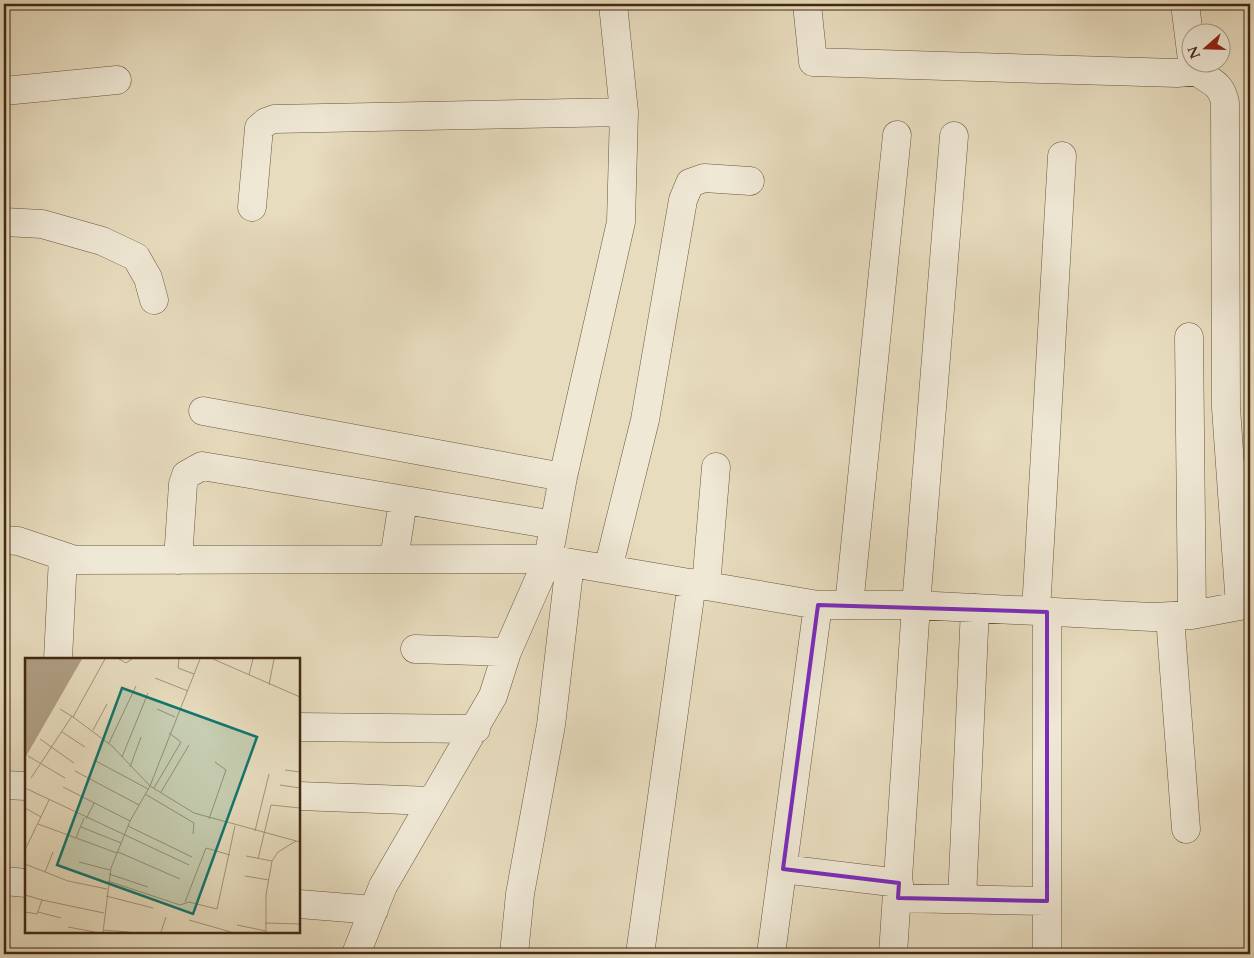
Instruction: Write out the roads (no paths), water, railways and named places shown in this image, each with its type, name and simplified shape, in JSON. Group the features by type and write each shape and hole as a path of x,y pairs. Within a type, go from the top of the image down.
{"street":[{"path":"514,954 520,894 551,725 559,561 554,525 563,477 621,222 624,112 613,4"},
{"path":"807,4 812,62 1177,74 1182,71"},
{"path":"1185,4 1187,22"},
{"path":"4,540 29,544 75,560 559,561 818,605 916,605 1181,616 1245,605 1226,408 1225,103 1219,86 1202,72"},
{"path":"4,91 117,80"},
{"path":"252,207 259,128 266,122 274,119 624,112"},
{"path":"849,605 897,135"},
{"path":"893,954 899,890 916,605 954,136"},
{"path":"1047,954 1042,611 1062,156"},
{"path":"608,569 645,420 683,200 690,183 704,178 750,181"},
{"path":"4,222 42,224 102,241 136,257 148,278 154,300"},
{"path":"1186,829 1181,616 1189,337"},
{"path":"203,411 563,477"},
{"path":"178,560 182,484 186,475 202,466 554,525"},
{"path":"640,954 716,466"},
{"path":"394,560 403,501"},
{"path":"58,658 63,557"},
{"path":"356,954 383,886 476,729 493,696 507,652 559,561"},
{"path":"771,954 818,605"},
{"path":"962,900 975,608"},
{"path":"415,649 507,652"},
{"path":"300,727 476,729"},
{"path":"4,785 25,786"},
{"path":"300,796 432,801"},
{"path":"782,869 962,900 1047,901"},
{"path":"4,881 25,883"},
{"path":"300,904 374,910"}]}
